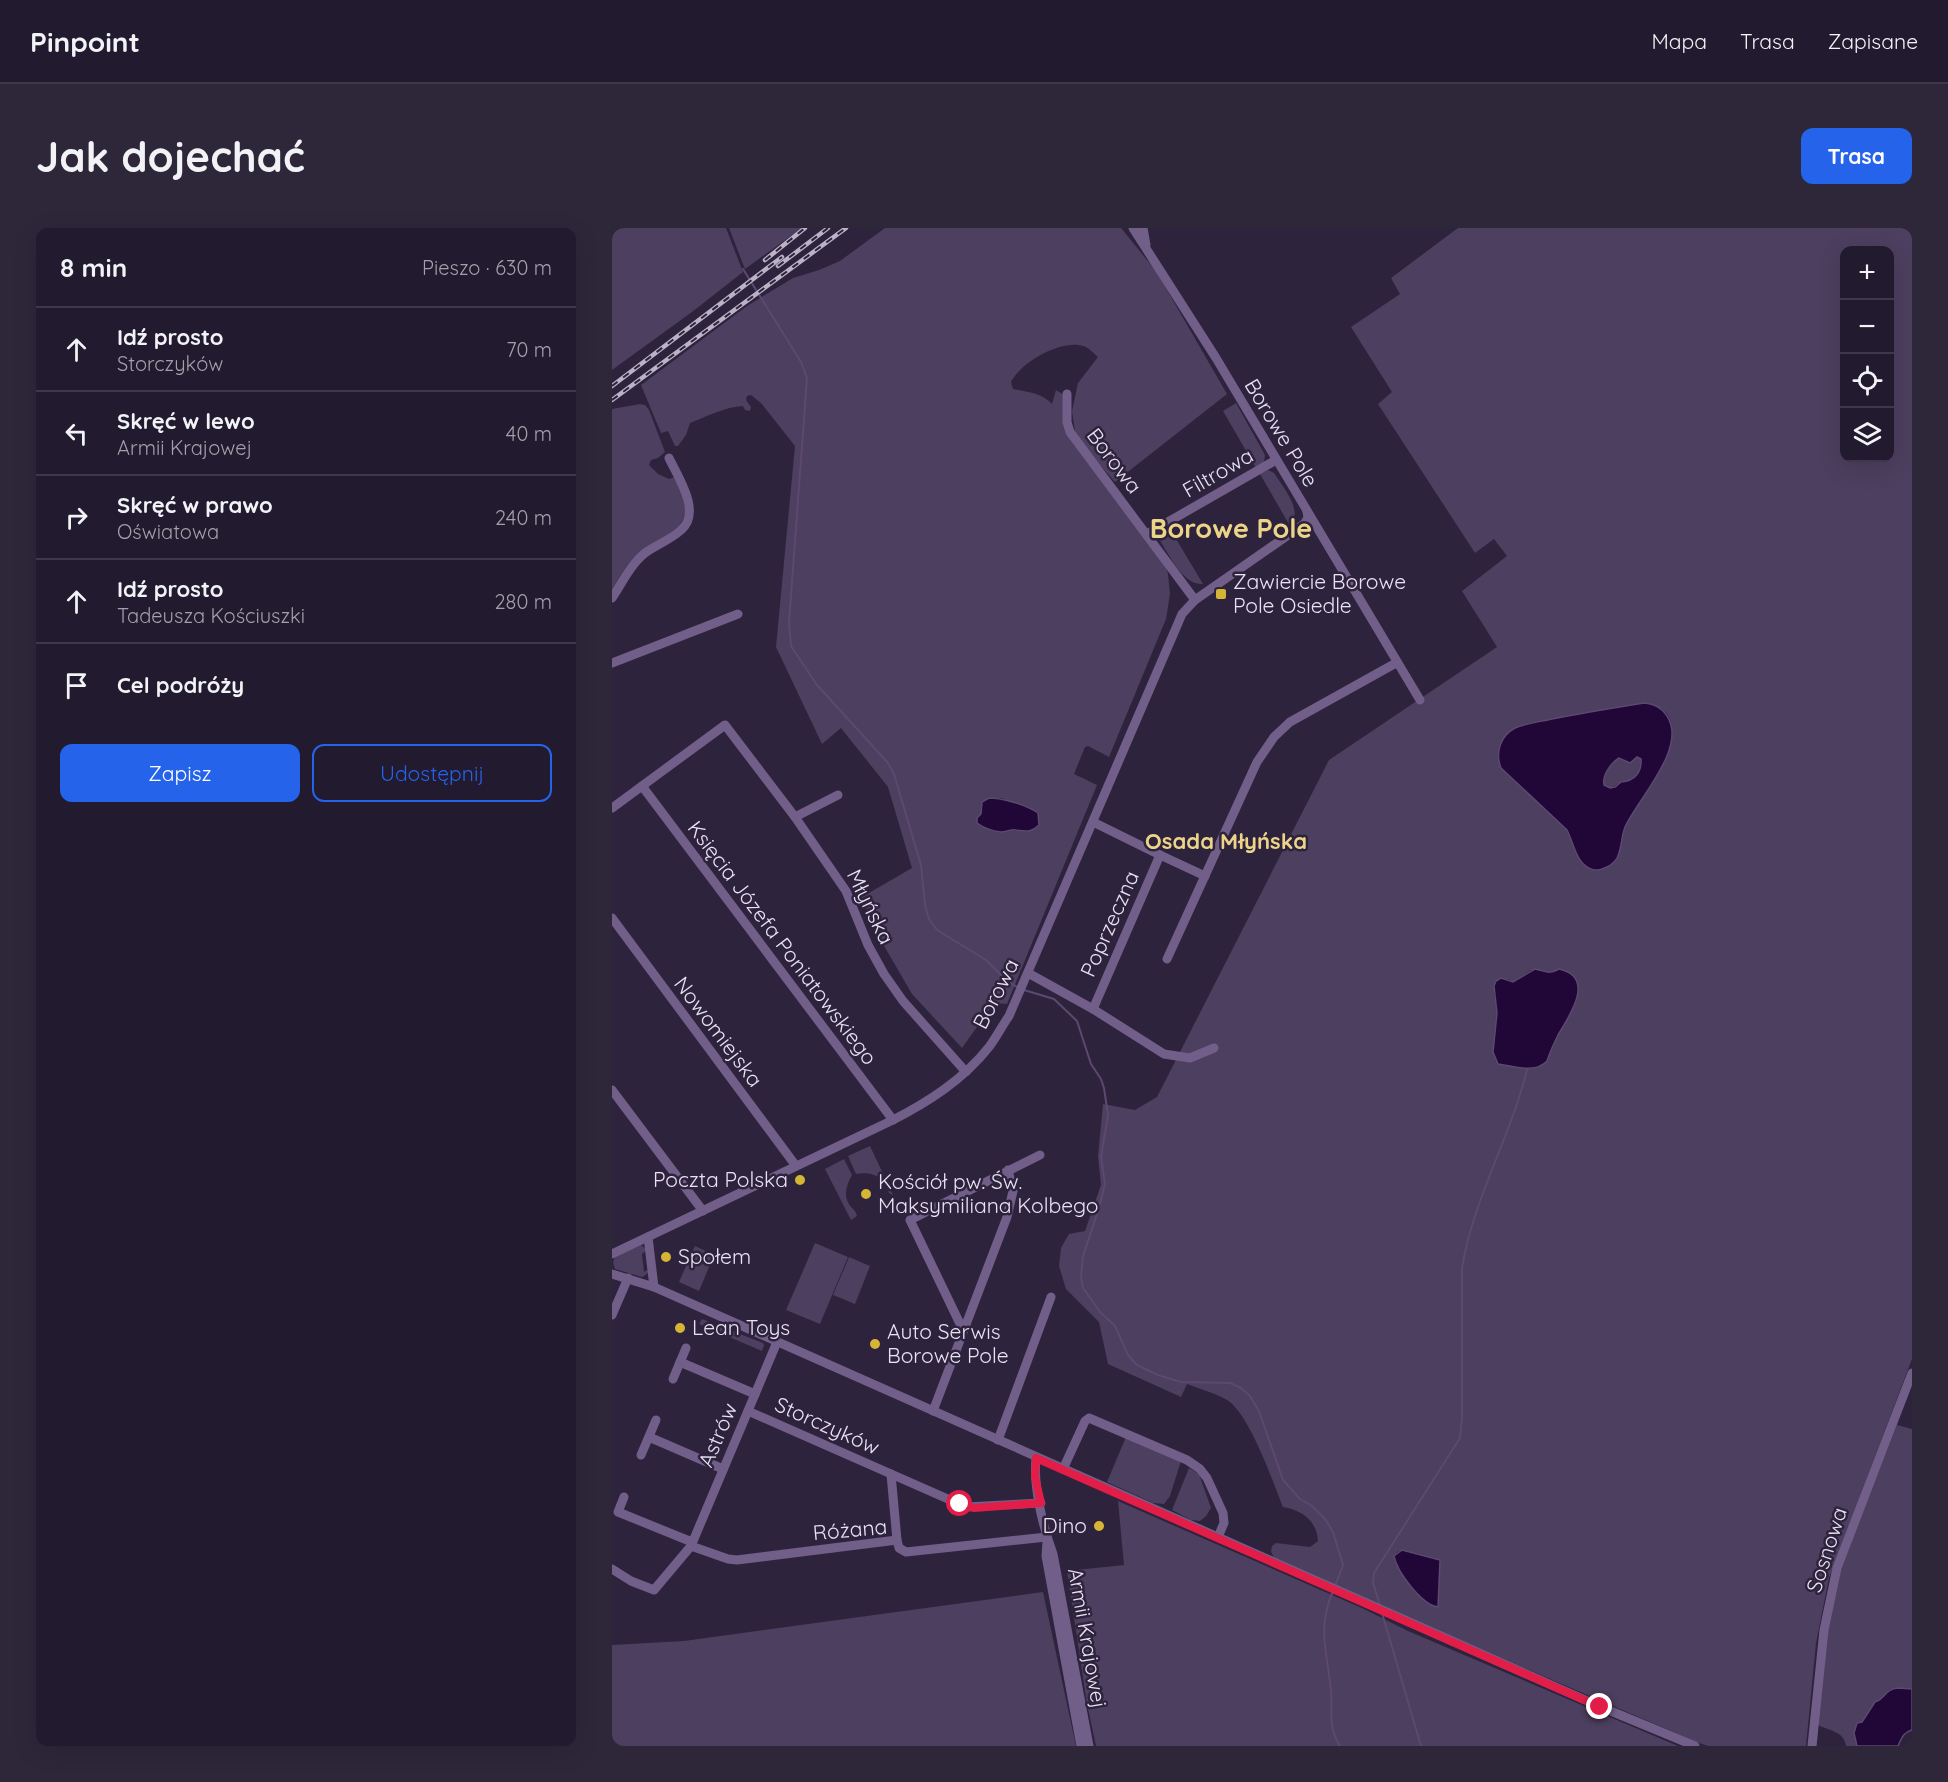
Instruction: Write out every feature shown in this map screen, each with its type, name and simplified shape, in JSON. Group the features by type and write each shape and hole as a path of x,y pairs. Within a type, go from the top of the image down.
{"street":[{"name":"Borowe Pole","path":"1133,228 1216,357 1420,700"},
{"name":"Borowe Pole","path":"1143,228 1146,248"},
{"name":"Borowa","path":"1067,394 1067,422 1070,432 1195,600"},
{"path":"612,598 637,560 681,531 686,524 689,516 688,501 669,458"},
{"name":"Filtrowa","path":"1147,534 1276,460"},
{"name":"Borowa","path":"612,1254 892,1120 919,1106 966,1072 989,1047 1009,1016 1185,609 1304,524 1308,518 1306,511"},
{"path":"612,663 738,614"},
{"path":"1167,958 1257,762 1274,737 1290,722 1396,663"},
{"name":"Młyńska","path":"642,786 725,725 795,817 846,891 868,945 884,974 903,1000 966,1072"},
{"path":"612,808 642,786"},
{"name":"Księcia Józefa Poniatowskiego","path":"642,786 892,1120"},
{"path":"795,817 838,795"},
{"name":"Poprzeczna","path":"1026,977 1093,1009 1160,855 1093,822"},
{"path":"1160,855 1204,876"},
{"name":"Nowomiejska","path":"612,918 796,1166"},
{"path":"1093,1009 1164,1054 1190,1058 1214,1048"},
{"path":"612,1090 703,1211"},
{"path":"963,1330 910,1220 1040,1155"},
{"path":"933,1411 1007,1216 1013,1191 1008,1170"},
{"path":"648,1237 654,1287"},
{"path":"612,1274 654,1287 1600,1707 1695,1746"},
{"path":"612,1316 628,1278"},
{"path":"998,1440 1051,1297"},
{"name":"Astrów","path":"612,1569 631,1581 654,1590 692,1544 777,1342"},
{"path":"673,1379 686,1348"},
{"path":"680,1362 755,1394"},
{"name":"Sosnowa","path":"1812,1746 1824,1630 1837,1568 1912,1374"},
{"name":"Storczyków","path":"748,1411 966,1507 1041,1503"},
{"path":"1063,1469 1085,1421 1089,1418 1187,1460 1203,1473 1223,1513 1224,1523 1218,1537"},
{"path":"641,1455 656,1420"},
{"path":"649,1437 723,1469"},
{"name":"Armii Krajowej","path":"1036,1458 1035,1477 1047,1537 1053,1554 1089,1746"},
{"name":"Storczyków","path":"891,1474 897,1540"},
{"name":"Różana","path":"624,1497 618,1512 692,1544 737,1560 897,1540 899,1548 906,1552 1047,1537"},
{"name":"Armii Krajowej","path":"1047,1537 1046,1556 1082,1746"}],"shaded area":[{"path":"612,228 726,228 743,272 612,370"},
{"path":"729,228 802,228 745,269"},
{"path":"885,228 1121,228 1156,271 1227,394 1115,482 1087,450 1075,432 1072,411 1078,383 1098,357 1085,347 1074,345 1053,349 1023,367 1011,382 1013,389 1039,395 1052,404 1056,390 1064,395 1065,428 1165,565 1170,594 1166,619 1109,757 1088,746 1085,747 1074,774 1097,785 1007,1004 994,1003 962,1048 912,994 876,932 862,897 912,868 888,787 841,728 822,744 776,647 795,446 761,403 751,395 747,396 746,400 751,407 750,411 745,410 743,406 730,408 690,423 686,435 678,446 675,446 668,431 661,433 641,385 747,306 793,278 840,261","holes":["1002,798 1015,804 1027,832 994,830 977,818 981,814 982,801"]},
{"path":"1458,228 1912,228 1912,1359 1829,1578 1816,1643 1806,1746 1708,1746 1699,1743 1274,1557 1271,1552 1272,1546 1276,1543 1310,1547 1318,1541 1317,1534 1311,1522 1302,1514 1283,1507 1260,1449 1244,1419 1227,1400 1212,1393 1187,1384 1181,1397 1108,1364 1099,1322 1066,1289 1059,1266 1061,1248 1069,1234 1085,1231 1101,1185 1098,1156 1103,1104 1135,1110 1157,1097 1329,760 1497,647 1462,591 1507,556 1494,539 1475,553 1378,404 1392,392 1351,327 1400,294 1391,278","holes":["1644,703 1662,709 1670,720 1672,734 1668,750 1626,825 1619,852 1593,870 1582,862 1567,830 1505,738 1514,728 1529,724","1531,970 1555,972 1578,993 1557,1037 1528,1069 1510,1065 1494,1044 1497,1013 1494,993 1508,979 1513,982","1402,1550 1420,1554 1439,1586 1439,1598 1421,1598 1394,1560 1397,1552"]},
{"path":"1236,403 1265,455 1264,463 1256,468 1223,411"},
{"path":"645,405 649,410 665,452 651,460 649,465 658,474 669,479 675,477 682,494 685,508 684,518 671,532 633,559 612,590 612,409"},
{"path":"1268,470 1274,473 1291,499 1295,513 1290,526 1260,474"},
{"path":"1169,527 1203,584 1195,583 1182,574 1159,539 1163,531"},
{"path":"1644,703 1657,707 1667,716 1672,729 1671,742 1659,773 1625,827 1617,858 1607,867 1594,870 1588,868 1579,859 1567,830 1501,768 1500,745 1510,731 1519,726","holes":["1637,757 1641,759 1639,772 1634,778 1621,782 1615,787 1610,788 1604,785 1604,777 1619,758 1630,763"]},
{"path":"1637,757 1641,759 1641,762 1639,772 1635,777 1610,788 1604,785 1606,773 1616,760 1619,758 1630,763"},
{"path":"989,798 1028,807 1038,813 1039,825 1028,831 1001,832 977,823 977,818 981,814 982,802"},
{"path":"1535,969 1550,972 1559,969 1570,973 1576,980 1577,998 1547,1061 1530,1068 1498,1064 1493,1052 1497,1013 1494,986 1501,978 1513,982"},
{"path":"870,1146 893,1195 877,1176 868,1173 856,1174 848,1156"},
{"path":"844,1159 852,1175 847,1186 846,1197 857,1216 851,1220 825,1169"},
{"path":"815,1243 848,1257 820,1324 786,1310"},
{"path":"641,1245 647,1250 642,1254 644,1272 649,1269 647,1274 642,1277 615,1269 613,1262 615,1257"},
{"path":"695,1246 714,1255 699,1291 679,1282"},
{"path":"849,1257 870,1266 855,1304 833,1295"},
{"path":"702,1319 763,1343 762,1351 699,1324"},
{"path":"1897,1425 1912,1429 1912,1689 1890,1689 1862,1722 1857,1723 1854,1733 1857,1746 1846,1746 1839,1734 1818,1725 1828,1628 1840,1571"},
{"path":"1126,1437 1181,1461 1170,1496 1164,1504 1153,1503 1107,1482"},
{"path":"1189,1468 1199,1474 1211,1508 1200,1521 1191,1520 1172,1510"},
{"path":"1118,1501 1364,1609 1408,1631 1678,1746 1096,1746 1087,1704 1067,1571 1124,1565"},
{"path":"1402,1550 1440,1560 1438,1607 1425,1600 1405,1579 1394,1556"},
{"path":"1043,1592 1076,1746 612,1746 612,1645 684,1641"},
{"path":"1912,1689 1912,1730 1904,1734 1898,1746 1857,1746 1854,1733 1857,1723 1862,1722 1875,1702 1890,1690"}],"waterway":[{"path":"743,269 801,362 807,378 789,622 791,646 817,685 888,763 894,774 921,865 925,905 929,919 937,930 986,960 1008,982 1019,988"},
{"path":"1024,990 1054,999 1077,1021 1091,1064 1104,1088 1108,1115 1101,1157 1105,1184 1083,1256 1081,1277 1083,1288 1100,1312 1115,1326 1128,1355 1137,1365 1181,1382 1230,1383 1241,1388 1250,1396 1259,1411 1283,1480 1300,1499 1312,1506 1325,1519 1333,1532 1343,1565 1335,1586"},
{"path":"1380,1605 1373,1583 1374,1573 1460,1438 1462,1268 1475,1217 1512,1119 1527,1069"},
{"path":"1333,1591 1324,1630 1332,1725 1340,1746"},
{"path":"1382,1613 1421,1746"}],"railway":[{"path":"765,260 805,228"},
{"path":"778,266 828,228"},
{"path":"612,400 846,228"},
{"path":"612,386 782,257"}],"place":[{"name":"Zawiercie Borowe Pole Osiedle","path":"1221,594"},
{"name":"Poczta Polska","path":"800,1180"},
{"name":"Kościół pw. Św. Maksymiliana Kolbego","path":"866,1194"},
{"name":"Społem","path":"666,1257"},
{"name":"Lean Toys","path":"680,1328"},
{"name":"Auto Serwis Borowe Pole","path":"875,1344"},
{"name":"Dino","path":"1099,1526"}],"district":[{"name":"Borowe Pole","path":"1231,529"},
{"name":"Osada Młyńska","path":"1226,841"}],"route":[{"path":"960,1504 974,1508 1041,1503 1035,1477 1036,1458 1600,1707"}]}
